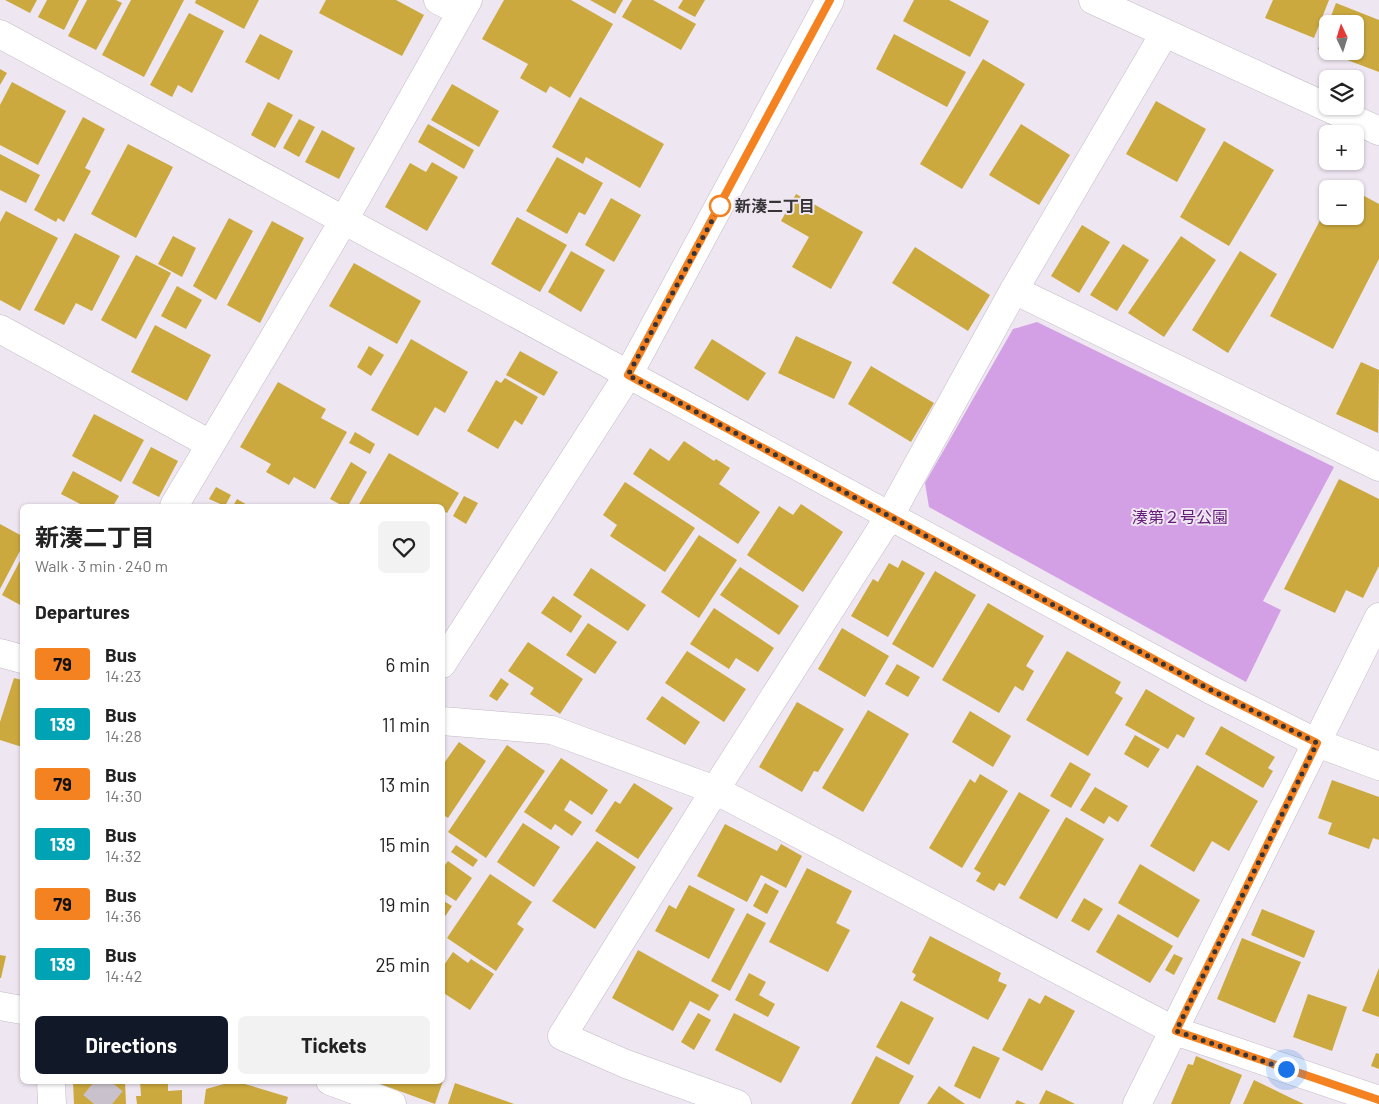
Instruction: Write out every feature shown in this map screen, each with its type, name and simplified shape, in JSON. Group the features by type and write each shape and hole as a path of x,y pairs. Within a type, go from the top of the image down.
{"street":[{"path":"445,659 628,375 830,0"},
{"path":"1093,0 1379,131"},
{"path":"175,504 344,220 456,4"},
{"path":"0,34 1211,690 1317,743 1379,766"},
{"path":"736,1104 626,1064 562,1036 715,790 889,517 1014,290 1164,34"},
{"path":"1014,290 1379,467"},
{"path":"0,329 210,444"},
{"path":"1138,1104 1176,1031 1379,617"},
{"path":"0,653 20,658"},
{"path":"445,722 552,730 715,790 1176,1031 1379,1100"},
{"path":"0,1006 20,1010"},
{"path":"51,1084 52,1104"},
{"path":"338,1084 392,1104"}],"green space":[{"name":"湊第２号公園","path":"1037,322 1334,467 1263,601 1281,610 1246,682 929,507 925,483 1013,329"}],"building":[{"path":"5,0 37,0 30,13"},
{"path":"47,0 79,0 64,30 38,17"},
{"path":"87,0 116,0 122,3 96,50 68,36"},
{"path":"131,0 184,0 144,77 102,55"},
{"path":"196,0 259,0 244,29 195,3"},
{"path":"326,0 396,0 424,15 402,56 319,13"},
{"path":"504,0 571,0 613,24 570,98 550,86 546,93 520,78 528,64 482,39"},
{"path":"590,0 623,0 615,14"},
{"path":"632,0 653,0 696,24 681,50 622,17"},
{"path":"683,0 705,0 695,17 678,8"},
{"path":"914,0 949,0 989,21 970,57 903,21"},
{"path":"1273,0 1329,0 1323,15 1319,15 1319,25 1314,38 1265,18"},
{"path":"1336,3 1379,20 1379,72 1347,60 1364,60 1364,15 1331,15"},
{"path":"189,13 224,31 192,93 178,85 172,97 150,85"},
{"path":"260,34 293,51 279,80 245,62"},
{"path":"894,34 966,72 947,107 876,69"},
{"path":"983,59 1025,84 962,189 920,164"},
{"path":"0,69 7,73 0,85"},
{"path":"12,82 66,111 38,165 0,145 0,105"},
{"path":"452,84 499,111 479,147 431,120"},
{"path":"580,97 664,144 640,188 586,157 583,164 552,147"},
{"path":"1156,101 1206,129 1177,182 1126,154"},
{"path":"268,102 293,115 275,148 251,135"},
{"path":"83,117 105,129 85,168 91,171 64,222 58,218 56,222 34,210"},
{"path":"299,119 315,127 299,157 283,148"},
{"path":"428,124 474,150 464,169 418,142"},
{"path":"1021,124 1070,155 1039,205 989,175"},
{"path":"322,130 355,148 339,179 305,162"},
{"path":"1224,141 1274,170 1229,246 1180,217"},
{"path":"128,144 173,167 136,238 91,214"},
{"path":"0,154 40,175 26,203 0,190"},
{"path":"557,157 603,183 585,215 579,212 567,234 526,211"},
{"path":"432,162 458,177 427,231 385,207 410,163 426,172"},
{"path":"796,194 863,232 831,289 792,267 809,237 781,221"},
{"path":"1364,196 1379,204 1379,259 1333,349 1270,316 1319,222 1319,225 1364,225"},
{"path":"611,198 641,215 614,262 585,245"},
{"path":"6,211 58,238 20,311 0,300 0,222"},
{"path":"517,217 567,245 540,292 491,264"},
{"path":"229,218 253,231 216,300 193,286"},
{"path":"272,221 304,238 260,323 227,305"},
{"path":"1082,225 1110,242 1079,293 1051,276"},
{"path":"75,233 120,256 92,311 76,303 64,325 34,310"},
{"path":"173,236 196,248 182,277 158,264"},
{"path":"1181,236 1216,260 1164,337 1128,313"},
{"path":"1123,244 1149,260 1117,311 1090,295"},
{"path":"915,247 990,295 968,331 892,283"},
{"path":"571,251 605,270 581,312 548,292"},
{"path":"1240,251 1277,274 1228,353 1192,330"},
{"path":"136,255 171,273 136,339 101,320"},
{"path":"354,263 421,301 397,344 329,306"},
{"path":"177,286 202,300 186,329 161,316"},
{"path":"155,325 211,355 187,401 131,372"},
{"path":"796,336 852,362 834,399 778,373"},
{"path":"411,339 468,372 445,413 435,407 418,436 371,410"},
{"path":"712,339 766,373 748,401 694,368"},
{"path":"369,346 384,355 371,376 357,367"},
{"path":"520,351 558,372 544,396 506,375"},
{"path":"1361,362 1379,370 1378,433 1336,414"},
{"path":"871,366 934,403 911,442 848,404"},
{"path":"505,378 538,397 522,425 515,420 498,449 467,431 496,380 501,383"},
{"path":"278,382 326,409 321,418 347,432 315,489 294,477 289,485 266,472 271,464 240,447"},
{"path":"94,414 144,440 121,482 72,456"},
{"path":"355,432 375,444 370,454 349,443"},
{"path":"684,441 714,461 716,459 730,468 719,484 760,512 738,544 633,474 650,448 669,461"},
{"path":"151,447 178,461 159,497 132,483"},
{"path":"389,453 459,493 447,513 445,512 445,504 359,504"},
{"path":"351,462 367,472 349,504 339,504 330,499"},
{"path":"73,471 119,496 114,504 80,504 61,494"},
{"path":"1339,479 1379,499 1379,566 1363,598 1346,590 1335,613 1284,589"},
{"path":"625,482 695,528 665,572 610,536 617,525 603,515"},
{"path":"216,487 231,495 226,504 220,504 209,499"},
{"path":"464,496 478,503 466,524 453,516"},
{"path":"237,499 246,504 234,504"},
{"path":"801,504 843,532 803,592 747,555 779,506 793,515"},
{"path":"0,524 20,535 20,551 0,589"},
{"path":"699,535 737,560 699,618 661,592"},
{"path":"902,560 925,573 888,637 851,616 873,579 878,582 889,563 898,568"},
{"path":"20,561 20,605 2,595"},
{"path":"740,567 799,606 779,635 720,595"},
{"path":"591,568 646,605 628,631 573,595"},
{"path":"935,571 976,595 933,668 892,644"},
{"path":"553,596 582,616 571,633 541,613"},
{"path":"988,603 1044,636 1026,666 1034,671 1023,691 1015,686 999,713 942,680"},
{"path":"714,608 774,648 758,672 736,658 729,669 690,644"},
{"path":"588,623 617,642 595,674 566,655"},
{"path":"842,628 889,656 865,697 818,669"},
{"path":"528,642 583,679 560,714 530,694 534,688 508,671"},
{"path":"687,651 746,689 724,722 665,683"},
{"path":"1067,651 1121,682 1115,693 1123,698 1088,756 1026,720"},
{"path":"897,664 920,677 908,697 885,684"},
{"path":"14,678 20,680 20,746 0,740 0,722"},
{"path":"501,678 509,684 497,701 489,696"},
{"path":"1146,689 1195,718 1184,738 1177,734 1168,749 1125,725"},
{"path":"662,696 700,722 685,745 646,719"},
{"path":"797,702 844,729 818,772 814,771 802,792 759,767"},
{"path":"868,710 909,734 863,812 822,788"},
{"path":"970,711 1011,736 993,767 952,742"},
{"path":"1221,726 1275,757 1268,768 1273,771 1263,788 1205,754"},
{"path":"1135,735 1160,749 1148,768 1124,754"},
{"path":"459,742 486,761 448,818 445,816 445,762"},
{"path":"507,745 545,771 486,858 448,832"},
{"path":"561,758 608,790 592,815 570,800 564,810 582,822 572,836 555,824 551,830 524,812"},
{"path":"1070,762 1091,774 1071,808 1050,796"},
{"path":"1197,765 1258,801 1229,851 1212,841 1194,872 1150,846"},
{"path":"980,774 1008,791 962,868 929,848 970,779 975,783"},
{"path":"1332,780 1379,797 1379,840 1373,838 1369,849 1328,834 1332,823 1318,818"},
{"path":"634,783 673,808 638,859 595,831 615,801 620,804"},
{"path":"1095,787 1128,806 1118,822 1109,816 1104,824 1080,810"},
{"path":"1019,792 1050,810 1005,886 999,883 994,891 976,881 981,873 974,869"},
{"path":"1066,817 1104,839 1057,919 1019,898"},
{"path":"523,823 560,847 534,887 497,862"},
{"path":"725,824 777,851 781,844 802,856 786,888 761,875 747,902 697,876"},
{"path":"597,841 636,867 595,929 552,901"},
{"path":"456,845 478,860 473,867 451,852"},
{"path":"448,861 472,878 456,901 445,894 445,865"},
{"path":"1140,864 1200,900 1178,938 1118,903"},
{"path":"807,868 852,891 836,923 850,930 828,972 769,942"},
{"path":"490,874 532,902 517,924 524,929 496,971 447,938"},
{"path":"765,883 779,891 767,914 753,906"},
{"path":"689,885 735,909 709,959 655,931 669,905 676,909"},
{"path":"1084,898 1103,909 1089,931 1071,921"},
{"path":"445,902 452,906 445,916"},
{"path":"1262,909 1315,931 1304,958 1251,935"},
{"path":"747,913 766,923 730,991 711,981"},
{"path":"1118,914 1173,946 1150,983 1096,952"},
{"path":"930,936 1001,973 998,981 1007,985 988,1020 913,980 916,975 912,972"},
{"path":"1242,938 1301,962 1275,1023 1217,999"},
{"path":"638,950 719,995 709,1011 690,1001 673,1031 612,998"},
{"path":"453,952 468,963 471,959 494,974 470,1010 445,994 445,964"},
{"path":"1174,954 1183,958 1174,975 1165,970"},
{"path":"0,955 6,956 1,978 0,978"},
{"path":"1379,968 1379,1017 1362,1011"},
{"path":"749,973 766,982 759,995 775,1004 768,1017 735,1000"},
{"path":"1308,994 1347,1007 1332,1051 1293,1037"},
{"path":"1045,995 1075,1011 1042,1071 1002,1050 1029,998 1040,1004"},
{"path":"901,1001 934,1018 909,1065 876,1047"},
{"path":"698,1013 711,1020 694,1050 681,1042"},
{"path":"734,1013 800,1047 781,1083 715,1050"},
{"path":"973,1046 1000,1058 980,1099 954,1086"},
{"path":"1376,1053 1379,1054 1379,1069 1371,1066"},
{"path":"876,1056 914,1076 899,1104 851,1104"},
{"path":"1196,1056 1242,1075 1230,1104 1171,1104 1188,1064 1193,1065"},
{"path":"1254,1080 1291,1098 1304,1104 1243,1104"},
{"path":"455,1083 514,1104 448,1104"},
{"path":"73,1084 125,1084 126,1104 74,1104"},
{"path":"140,1084 168,1084 168,1091 182,1090 182,1104 137,1104 136,1096 141,1096"},
{"path":"224,1084 245,1084 288,1097 286,1104 204,1104 206,1089"},
{"path":"380,1084 442,1084 435,1104"},
{"path":"939,1086 965,1104 927,1104"},
{"path":"1046,1090 1061,1097 1075,1104 1039,1104"},
{"path":"1017,1100 1026,1104 1015,1104"}],"tunnel":[{"path":"94,1104 111,1084"}],"bus line":[{"name":"79","path":"830,0 628,375 1211,690 1317,743 1176,1031 1379,1100"}],"place":[{"name":"新湊二丁目","path":"720,206"}],"route":[{"path":"720,206 628,375 1211,690 1317,743 1176,1031 1286,1069"}]}
